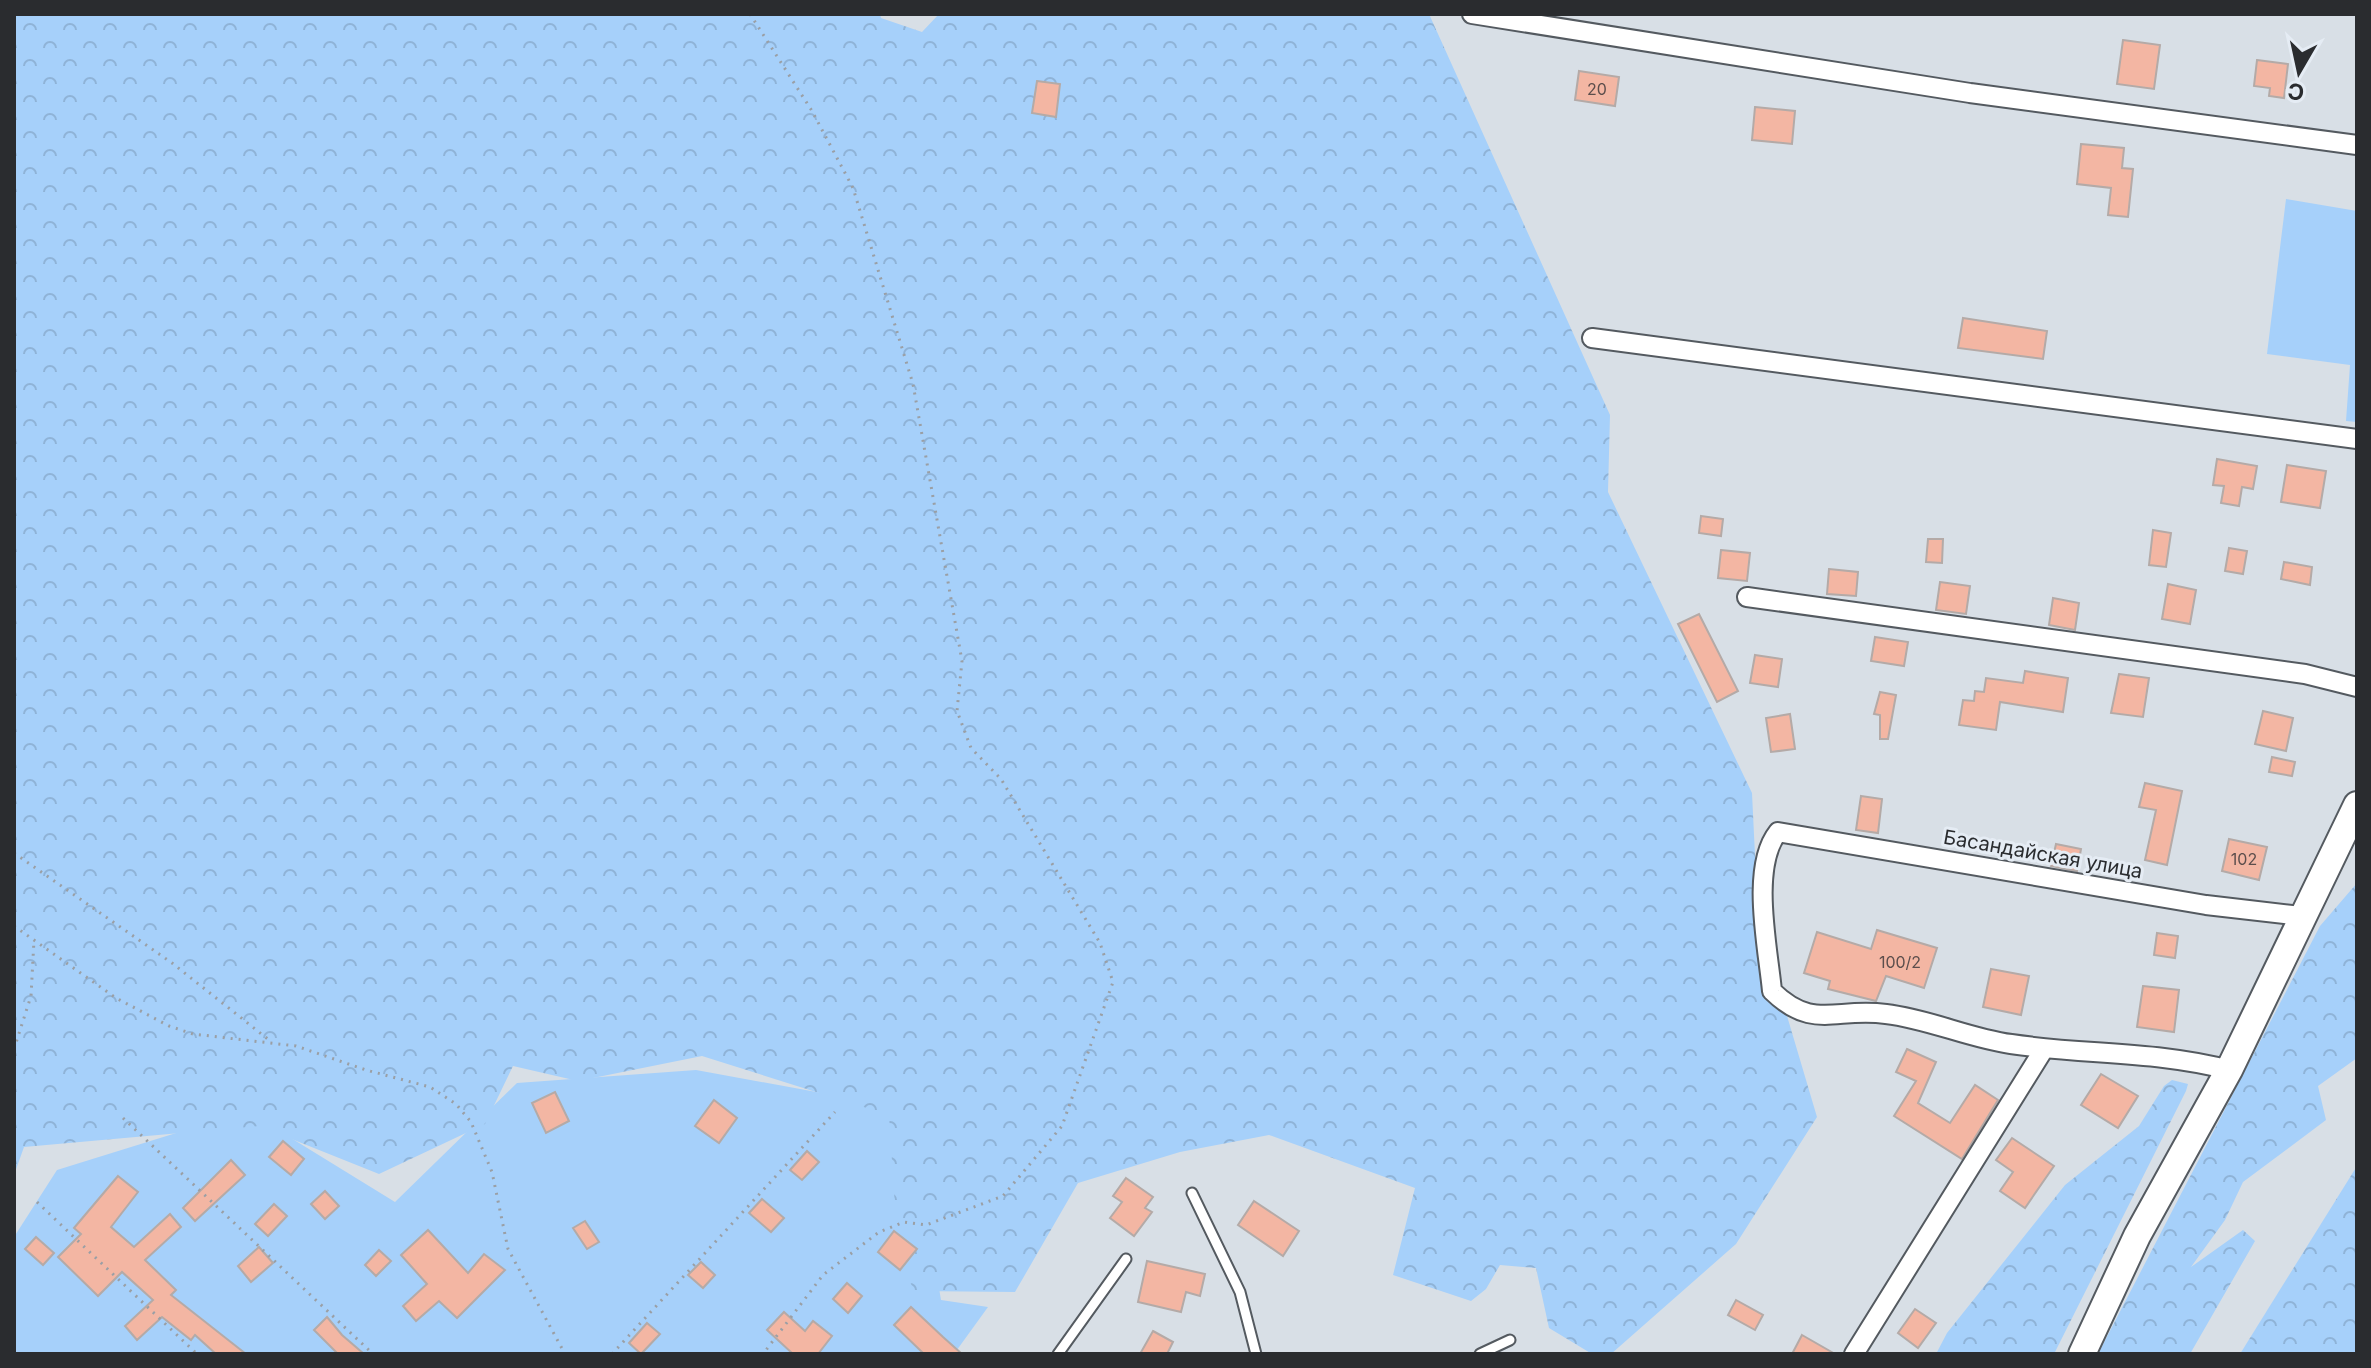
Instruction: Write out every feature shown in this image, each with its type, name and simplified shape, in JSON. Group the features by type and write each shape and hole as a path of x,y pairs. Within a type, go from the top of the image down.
{"street":[{"path":"1472,14 1970,93 2357,145"},
{"path":"1592,338 2357,439"},
{"path":"1747,597 2305,674 2357,687"},
{"path":"2082,1354 2137,1236 2229,1070 2357,805"},
{"name":"Басандайская улица","path":"2044,1049 1959,1033 1887,1014 1851,1011 1813,1016 1787,1006 1772,991 1764,907 1765,854 1778,832 2206,905 2301,916"},
{"path":"1854,1354 2044,1049 2185,1058 2229,1070"}],"lane":[{"path":"1192,1193 1240,1292 1256,1354"},
{"path":"1058,1354 1126,1259"},
{"path":"1480,1354 1510,1340"}],"path":[{"path":"750,14 812,111 853,188 913,384 962,661 957,711 966,736 971,748 1001,779 1100,943 1113,982 1062,1126 1003,1196 926,1225 904,1222 879,1232 823,1275 763,1354"},
{"path":"14,853 172,963 271,1042"},
{"path":"14,926 145,1016 193,1034 296,1046 366,1070 430,1087 456,1104 471,1122 492,1172 508,1249 565,1354"},
{"path":"14,1049 31,996 34,939"},
{"path":"612,1354 835,1112"},
{"path":"123,1118 373,1354"},
{"path":"37,1202 197,1354"}],"green space":[{"path":"14,14 880,14 881,18 922,32 939,14 1429,14 1610,415 1608,492 1752,793 1758,918 1817,1117 1736,1244 1611,1354 1592,1354 1549,1328 1536,1268 1500,1265 1486,1289 1471,1301 1393,1275 1415,1188 1269,1135 1180,1152 1078,1183 1015,1292 914,1291 898,1253 889,1115 702,1056 578,1081 513,1066 485,1124 379,1174 259,1126 24,1147 14,1175"},
{"path":"2286,199 2357,211 2357,422 2346,421 2350,365 2267,354"},
{"path":"2357,883 2357,1058 2318,1086 2326,1120 2243,1182 2225,1220 2191,1267 2243,1230 2255,1241 2190,1354 2098,1354 2320,926"},
{"path":"696,1070 909,1109 941,1300 988,1307 954,1354 14,1354 14,1237 57,1170 247,1111 395,1202 517,1083"},
{"path":"2172,1080 2188,1084 2186,1091 2054,1354 1936,1354 1947,1333 2065,1185 2139,1126 2164,1086"},
{"path":"2357,1166 2357,1354 2240,1354"}],"building":[{"path":"2123,40 2160,45 2154,89 2117,84"},
{"path":"2257,60 2288,64 2284,98 2269,96 2270,88 2254,86"},
{"path":"1579,71 1619,77 1615,106 1575,100"},
{"path":"1037,81 1060,84 1056,117 1032,113"},
{"path":"1755,107 1795,111 1792,144 1752,140"},
{"path":"2081,144 2124,148 2122,168 2133,169 2128,217 2108,215 2111,188 2077,184"},
{"path":"1963,318 2047,331 2043,359 1958,348"},
{"path":"2217,459 2257,466 2253,489 2242,487 2239,506 2221,503 2224,486 2213,485"},
{"path":"2287,465 2326,471 2320,508 2281,502"},
{"path":"1701,516 1723,519 1721,536 1699,533"},
{"path":"2153,530 2171,533 2166,567 2149,565"},
{"path":"1928,539 1943,539 1942,563 1926,562"},
{"path":"2229,548 2247,551 2243,574 2225,571"},
{"path":"1721,550 1750,553 1747,581 1718,578"},
{"path":"2284,562 2312,567 2310,585 2281,579"},
{"path":"1829,569 1858,572 1856,596 1827,594"},
{"path":"1940,582 1970,586 1966,614 1936,610"},
{"path":"2168,584 2196,590 2190,624 2162,619"},
{"path":"2053,598 2079,603 2075,630 2049,625"},
{"path":"1699,614 1738,691 1717,702 1678,624"},
{"path":"1875,637 1908,642 1904,666 1871,661"},
{"path":"1755,655 1782,659 1778,687 1750,683"},
{"path":"2025,671 2068,678 2063,712 2000,702 1996,730 1959,725 1963,700 1974,701 1975,691 1984,692 1986,678 2023,683"},
{"path":"2119,674 2149,678 2143,717 2111,713"},
{"path":"1880,692 1896,695 1888,739 1880,739 1880,715 1874,714"},
{"path":"2263,711 2293,718 2286,751 2255,744"},
{"path":"1790,714 1795,749 1771,752 1766,718"},
{"path":"2272,757 2295,762 2292,776 2269,772"},
{"path":"2145,783 2182,791 2167,865 2145,860 2156,810 2139,807"},
{"path":"1861,796 1882,799 1878,833 1856,830"},
{"path":"2229,839 2267,847 2259,880 2222,871"},
{"path":"2056,844 2081,849 2077,871 2051,866"},
{"path":"1877,930 1937,948 1924,988 1886,976 1876,1001 1828,989 1830,981 1804,973 1817,932 1871,949"},
{"path":"2157,933 2178,936 2175,958 2154,955"},
{"path":"1991,969 2029,976 2021,1015 1983,1007"},
{"path":"2143,986 2179,990 2174,1032 2137,1027"},
{"path":"1907,1049 1936,1062 1918,1103 1950,1123 1975,1085 1998,1100 1962,1159 1894,1116 1916,1081 1896,1072"},
{"path":"2101,1074 2138,1096 2118,1128 2081,1105"},
{"path":"555,1092 569,1121 546,1133 532,1103"},
{"path":"714,1100 737,1118 719,1143 695,1126"},
{"path":"2012,1138 2054,1166 2025,1208 2000,1191 2013,1172 1996,1160"},
{"path":"283,1141 304,1159 291,1175 269,1157"},
{"path":"807,1151 819,1162 802,1180 790,1170"},
{"path":"231,1160 245,1175 195,1221 183,1208"},
{"path":"118,1176 138,1192 111,1227 134,1247 170,1214 181,1227 145,1260 176,1290 171,1295 246,1354 216,1354 195,1335 191,1340 162,1317 137,1340 125,1326 153,1300 122,1272 98,1296 58,1257 81,1234 74,1228"},
{"path":"1126,1178 1153,1197 1145,1208 1152,1212 1134,1236 1110,1218 1122,1202 1113,1196"},
{"path":"325,1191 339,1206 325,1219 311,1204"},
{"path":"762,1199 784,1218 771,1232 749,1213"},
{"path":"1254,1201 1299,1231 1283,1256 1238,1225"},
{"path":"274,1204 287,1216 268,1236 255,1224"},
{"path":"585,1221 599,1242 587,1249 573,1228"},
{"path":"428,1230 468,1273 484,1254 505,1270 457,1318 439,1301 416,1321 403,1306 427,1284 401,1255"},
{"path":"894,1231 917,1249 900,1270 878,1252"},
{"path":"36,1237 54,1253 43,1265 25,1249"},
{"path":"259,1247 273,1263 251,1282 238,1266"},
{"path":"379,1250 391,1261 376,1276 365,1265"},
{"path":"1147,1261 1205,1274 1200,1296 1186,1292 1181,1312 1138,1302"},
{"path":"701,1262 715,1275 703,1288 688,1275"},
{"path":"847,1283 862,1296 848,1313 833,1299"},
{"path":"1736,1300 1763,1315 1755,1330 1728,1315"},
{"path":"911,1307 962,1354 924,1354 894,1325"},
{"path":"1915,1309 1936,1323 1918,1348 1898,1333"},
{"path":"784,1312 805,1331 813,1321 832,1336 818,1354 793,1354 767,1330"},
{"path":"327,1317 364,1354 338,1354 314,1330"},
{"path":"647,1323 660,1334 641,1354 629,1343"},
{"path":"1153,1331 1173,1342 1167,1354 1140,1354"},
{"path":"1802,1335 1835,1354 1792,1354"}]}
